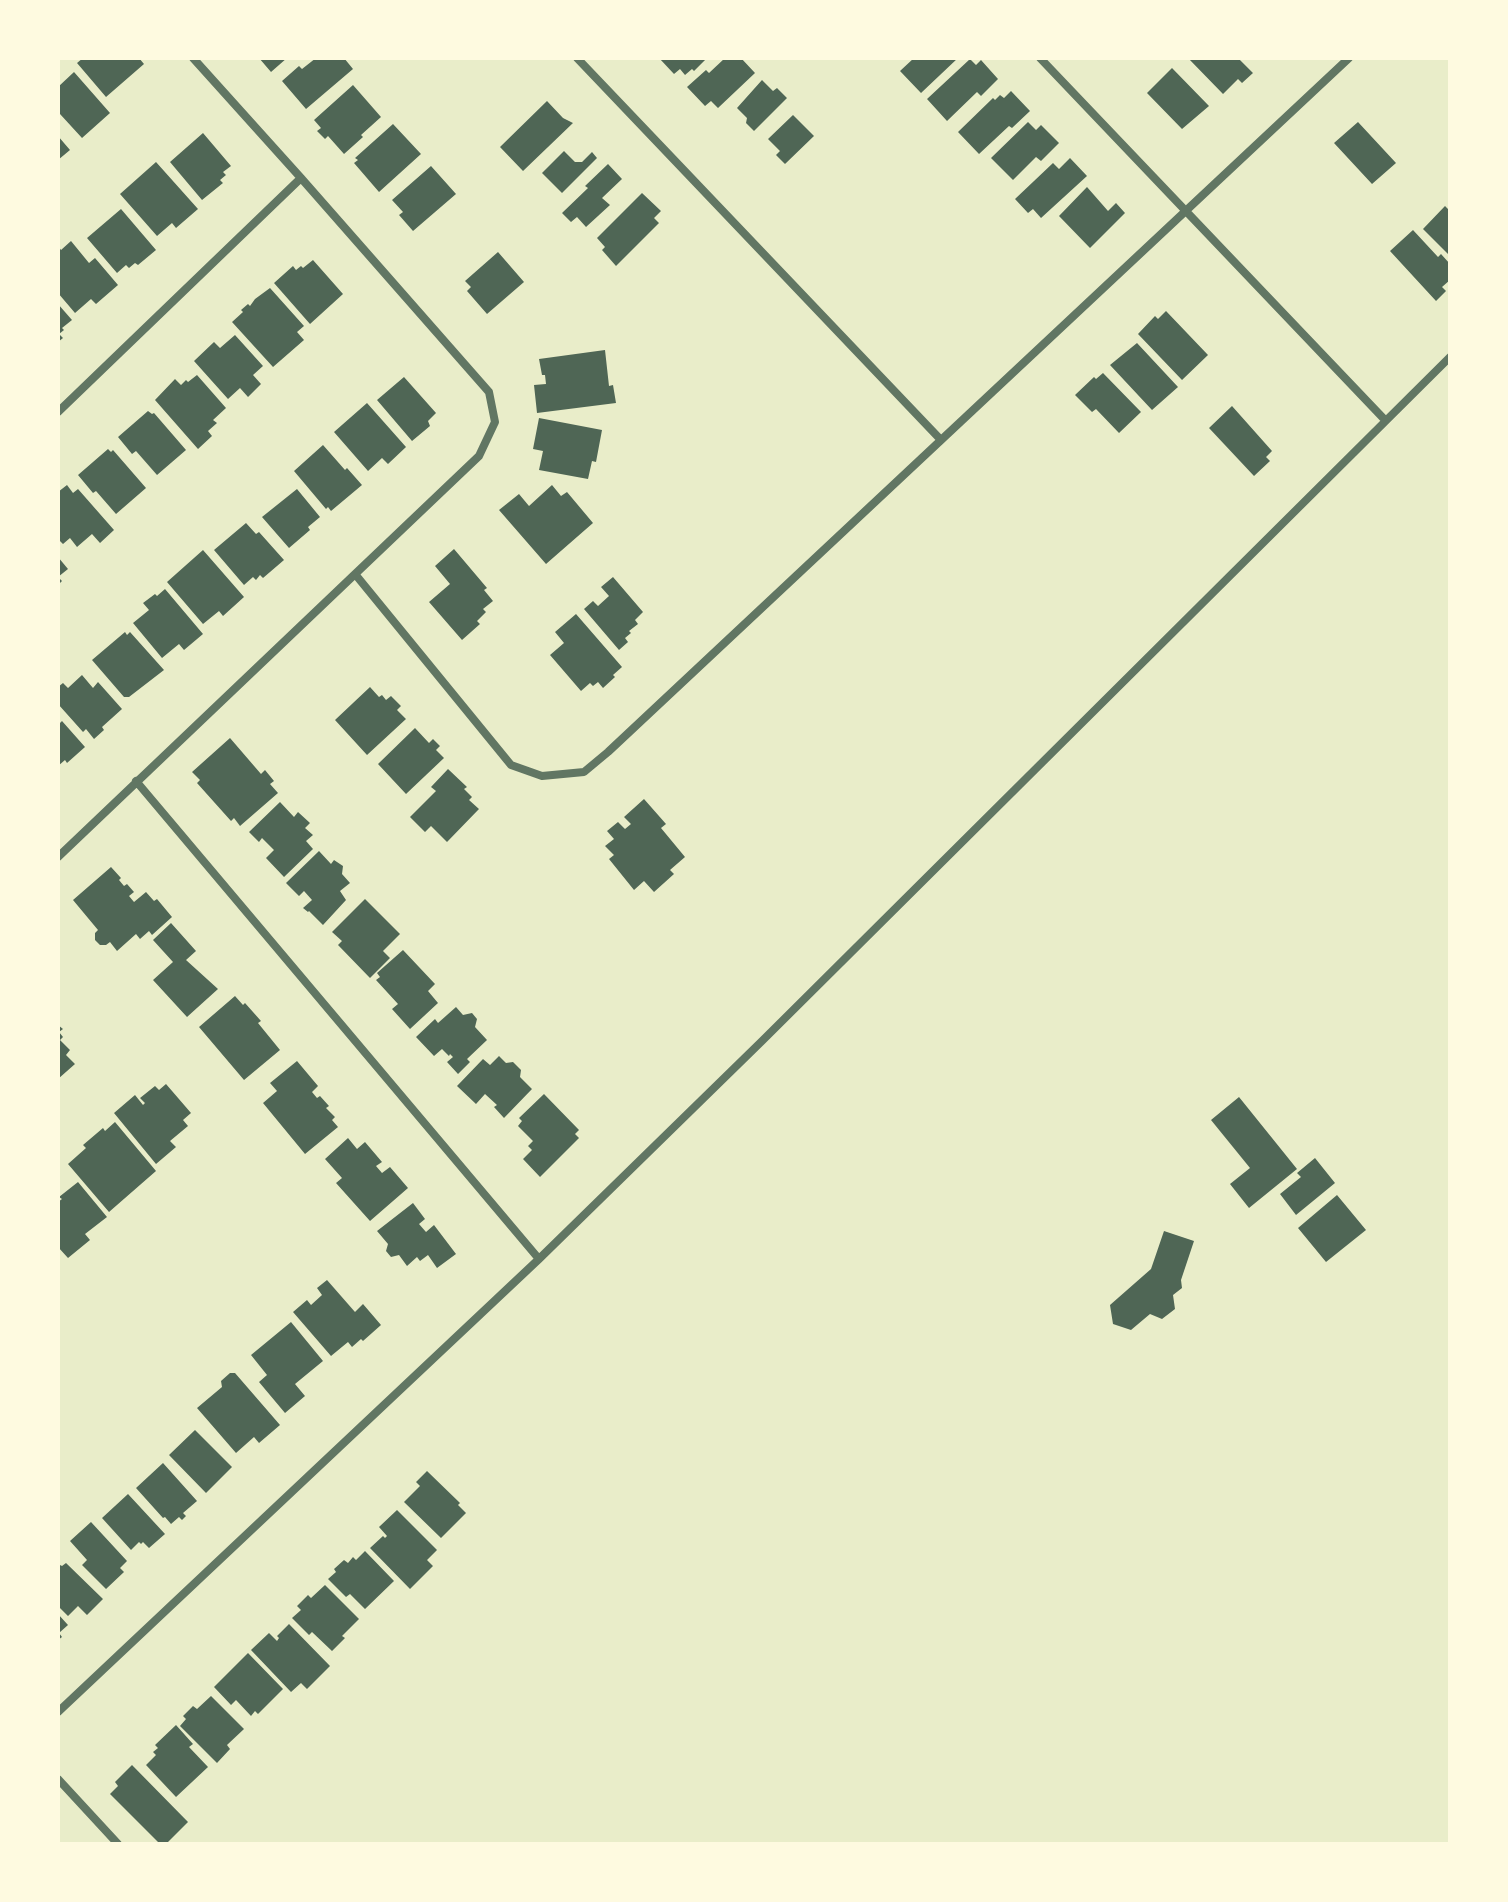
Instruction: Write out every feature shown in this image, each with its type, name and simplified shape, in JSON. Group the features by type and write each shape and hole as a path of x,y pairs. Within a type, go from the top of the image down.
{"street":[{"path":"58,857 479,456 495,422 489,392 193,58"},
{"path":"577,58 941,440"},
{"path":"1040,58 1385,420"},
{"path":"355,574 511,765 542,776 584,772 1349,58"},
{"path":"58,412 301,178"},
{"path":"58,1712 539,1259 1450,357"},
{"path":"136,781 539,1259"},
{"path":"58,1779 118,1844"}],"building":[{"path":"83,58 139,58 144,64 106,97 77,63"},
{"path":"259,58 287,58 271,72"},
{"path":"316,58 344,58 353,69 306,109 282,81 299,66 302,69"},
{"path":"659,58 707,58 685,75 680,69 674,74"},
{"path":"725,58 741,58 755,73 718,108 711,101 705,106 687,87"},
{"path":"914,58 958,58 921,93 900,71"},
{"path":"1188,58 1238,58 1253,73 1242,83 1238,79 1223,94"},
{"path":"970,59 976,65 981,60 998,79 981,96 977,92 947,121 927,99"},
{"path":"1172,68 1209,106 1182,129 1147,93"},
{"path":"74,72 110,113 82,138 60,114 58,116 58,87"},
{"path":"762,80 773,91 777,88 787,98 754,131 737,108"},
{"path":"353,85 381,117 344,154 328,136 325,139 317,131 321,128 314,120"},
{"path":"1011,91 1030,111 979,154 958,132 993,98 995,100 1000,95 1004,98"},
{"path":"547,101 563,118 573,123 523,171 500,147"},
{"path":"793,115 814,136 785,164 776,155 780,151 768,139"},
{"path":"1028,122 1036,130 1041,125 1059,143 1041,161 1036,157 1013,180 991,158"},
{"path":"1358,122 1396,163 1372,184 1334,143"},
{"path":"393,124 421,154 379,192 354,163 358,160 355,158"},
{"path":"203,133 231,166 223,172 226,175 220,180 223,183 202,200 170,162"},
{"path":"58,136 70,150 58,160"},
{"path":"564,151 575,162 582,162 592,152 597,158 562,193 542,173"},
{"path":"1070,158 1087,176 1041,218 1033,209 1028,213 1015,199 1053,163 1059,169"},
{"path":"156,162 198,209 176,228 172,223 157,236 120,194"},
{"path":"608,164 622,179 602,198 610,205 586,227 577,217 571,222 562,213"},
{"path":"431,166 456,194 413,231 399,215 403,212 392,200"},
{"path":"1087,187 1108,211 1116,203 1125,213 1090,248 1059,216"},
{"path":"642,193 661,211 654,218 659,223 616,266 602,250 605,247 597,238"},
{"path":"1445,206 1450,211 1450,256 1423,229"},
{"path":"121,209 156,250 138,265 135,263 129,268 126,265 117,273 87,238"},
{"path":"1413,230 1438,257 1441,254 1450,264 1450,280 1442,287 1446,291 1436,301 1390,251"},
{"path":"71,241 89,263 95,258 118,285 96,304 91,299 75,313 58,293 58,246 61,250"},
{"path":"498,252 524,282 487,314 467,291 471,287 465,281"},
{"path":"313,260 343,294 310,324 274,283 293,266 296,270 301,266 303,268"},
{"path":"270,288 304,326 297,332 304,340 273,367 232,322 243,312 241,310"},
{"path":"58,304 72,320 62,328 64,330 59,334 63,338 58,342"},
{"path":"1166,311 1208,355 1182,380 1138,334 1155,316 1158,319"},
{"path":"235,335 263,366 253,375 261,384 248,397 240,388 228,399 194,361 214,342 220,348"},
{"path":"1137,343 1178,387 1152,410 1110,365"},
{"path":"605,350 609,386 613,385 616,403 537,413 534,385 546,384 539,359"},
{"path":"1103,373 1141,412 1119,433 1096,409 1092,412 1075,395 1094,377 1096,379"},
{"path":"197,375 226,408 213,420 217,423 208,431 212,436 198,449 155,400 175,379 181,385"},
{"path":"404,377 436,413 428,421 430,426 412,441 377,400"},
{"path":"367,403 406,447 388,464 382,458 368,471 334,432"},
{"path":"1232,406 1272,451 1266,457 1270,461 1254,476 1209,428"},
{"path":"148,411 154,413 186,450 157,475 136,451 132,454 118,437"},
{"path":"539,418 602,430 596,462 592,461 588,479 539,470 543,451 533,449"},
{"path":"323,445 362,485 331,511 294,471"},
{"path":"108,449 113,450 146,488 116,514 78,475"},
{"path":"67,485 73,493 78,489 114,530 100,543 92,534 77,547 70,538 63,544 58,539 58,492"},
{"path":"552,485 561,496 567,492 593,523 546,564 499,510 519,494 529,506"},
{"path":"297,489 320,517 289,548 262,517"},
{"path":"246,523 256,534 259,532 284,560 263,578 260,575 256,580 253,577 244,585 214,550"},
{"path":"454,549 487,588 484,590 493,601 483,609 486,612 477,621 480,624 462,640 429,602 450,584 435,566"},
{"path":"203,550 244,597 223,616 219,611 203,624 167,582"},
{"path":"58,557 68,569 58,577"},
{"path":"613,577 643,612 635,620 638,624 625,638 628,642 619,650 584,609 593,601 598,606 609,596 601,587"},
{"path":"165,589 203,634 184,650 179,644 162,658 133,623 149,610 143,603"},
{"path":"576,614 622,667 603,688 598,682 593,686 590,683 581,691 550,655 564,643 555,632"},
{"path":"125,632 127,635 130,632 164,670 129,697 124,697 92,660"},
{"path":"82,675 93,688 98,682 122,709 94,739 86,729 83,732 58,704 58,687 63,683 68,688"},
{"path":"370,687 386,700 391,696 401,706 397,710 406,719 367,755 335,720"},
{"path":"58,721 62,721 85,747 67,763 65,760 58,766"},
{"path":"415,728 429,743 433,739 440,746 436,750 444,758 406,794 378,764"},
{"path":"230,738 261,774 265,770 274,781 270,784 278,793 240,826 234,818 231,821 197,783 200,780 192,772"},
{"path":"448,769 467,787 464,789 472,797 469,800 479,809 447,842 431,826 425,832 410,817 436,791 431,787"},
{"path":"644,799 666,824 661,828 685,857 670,870 674,874 654,892 644,881 634,890 609,859 614,855 605,846 614,839 607,831 618,822 625,829 631,824 624,817"},
{"path":"280,802 294,817 298,812 310,823 305,828 313,835 306,841 313,849 284,877 266,858 274,850 262,838 259,842 249,832"},
{"path":"319,851 331,864 334,860 343,866 342,874 350,883 340,891 346,900 323,925 303,908 312,900 304,891 299,896 286,883"},
{"path":"111,867 124,886 127,884 134,892 129,896 134,902 146,892 154,901 157,899 172,917 152,935 149,931 140,939 136,934 117,951 110,942 100,945 95,940 98,930 73,900"},
{"path":"365,899 400,934 383,951 390,958 370,978 338,945 342,941 332,932"},
{"path":"171,923 196,951 186,960 218,989 187,1017 153,980 173,962 153,940"},
{"path":"403,950 435,984 428,991 438,1003 410,1029 392,1009 398,1004 376,980 380,977 377,973"},
{"path":"235,996 261,1021 258,1023 280,1050 244,1080 199,1027"},
{"path":"456,1007 463,1015 472,1013 477,1019 475,1027 487,1040 467,1059 470,1062 458,1074 447,1062 453,1057 450,1054 442,1049 434,1056 416,1037 435,1019 438,1023"},
{"path":"58,1025 63,1029 59,1032 63,1037 60,1040 70,1050 66,1055 75,1064 58,1079"},
{"path":"499,1056 506,1063 513,1062 521,1070 520,1077 532,1089 504,1118 494,1107 497,1105 485,1094 476,1104 457,1086 483,1059 490,1065"},
{"path":"297,1061 318,1086 312,1092 329,1106 326,1108 335,1117 332,1120 338,1127 305,1154 263,1103 277,1091 270,1083"},
{"path":"166,1084 191,1113 183,1120 188,1126 170,1141 176,1147 156,1164 114,1113 135,1095 143,1105 145,1103 140,1098 155,1086 159,1090"},
{"path":"544,1094 579,1130 575,1134 579,1138 540,1177 523,1159 532,1150 528,1146 533,1141 518,1126 522,1121 519,1118"},
{"path":"1239,1097 1297,1169 1249,1208 1230,1184 1250,1168 1211,1120"},
{"path":"115,1122 156,1171 109,1212 68,1164 86,1148 83,1145"},
{"path":"348,1138 357,1149 365,1142 382,1162 376,1166 382,1173 390,1167 408,1188 370,1221 336,1183 342,1178 325,1159"},
{"path":"1315,1158 1335,1183 1296,1215 1280,1194 1301,1177 1297,1173"},
{"path":"78,1182 107,1217 85,1234 90,1240 68,1258 58,1247 58,1202 62,1199 59,1197"},
{"path":"1337,1195 1366,1230 1326,1262 1298,1228"},
{"path":"413,1203 425,1219 419,1224 426,1232 434,1225 456,1254 437,1268 428,1255 420,1261 417,1257 407,1266 399,1255 391,1257 386,1251 388,1244 377,1231"},
{"path":"1164,1231 1194,1241 1181,1280 1182,1288 1173,1295 1175,1309 1162,1319 1150,1314 1131,1330 1113,1324 1110,1305 1151,1269"},
{"path":"327,1280 355,1312 363,1304 381,1325 363,1341 361,1339 352,1347 348,1342 331,1356 293,1312 307,1300 311,1305 322,1295 317,1288"},
{"path":"291,1322 323,1361 295,1384 305,1396 285,1413 259,1382 267,1375 251,1355"},
{"path":"230,1373 235,1373 280,1425 259,1443 254,1437 236,1453 197,1408 222,1387 221,1381"},
{"path":"195,1430 232,1467 206,1493 169,1455"},
{"path":"163,1463 197,1501 183,1513 186,1516 182,1520 179,1517 171,1524 136,1488"},
{"path":"427,1471 460,1503 458,1505 466,1513 441,1538 404,1502 420,1486 416,1482"},
{"path":"128,1494 165,1534 149,1548 139,1542 131,1550 102,1518"},
{"path":"397,1510 437,1550 427,1560 433,1566 410,1589 370,1548 387,1536 379,1527"},
{"path":"91,1522 127,1561 120,1568 124,1572 106,1589 82,1565 87,1560 70,1541"},
{"path":"365,1551 394,1581 365,1609 350,1594 346,1597 328,1579 344,1560 348,1563 353,1557 356,1560"},
{"path":"66,1563 103,1599 87,1615 78,1606 68,1616 58,1606 58,1567"},
{"path":"325,1585 359,1619 332,1651 292,1618 301,1610 297,1606 308,1595 311,1598"},
{"path":"58,1614 68,1625 59,1633 62,1637 58,1640"},
{"path":"289,1624 330,1666 307,1689 301,1683 291,1692 251,1650 269,1633 277,1641 277,1636"},
{"path":"248,1653 283,1689 258,1714 255,1711 251,1716 236,1700 231,1705 214,1687"},
{"path":"211,1696 244,1729 227,1745 230,1749 217,1763 180,1726 186,1719 183,1716 193,1706 197,1709"},
{"path":"176,1725 193,1744 189,1747 208,1767 176,1797 146,1765 156,1755 153,1752 158,1748 155,1745"},
{"path":"132,1765 188,1822 166,1844 160,1844 110,1794 118,1786 115,1782"}]}
